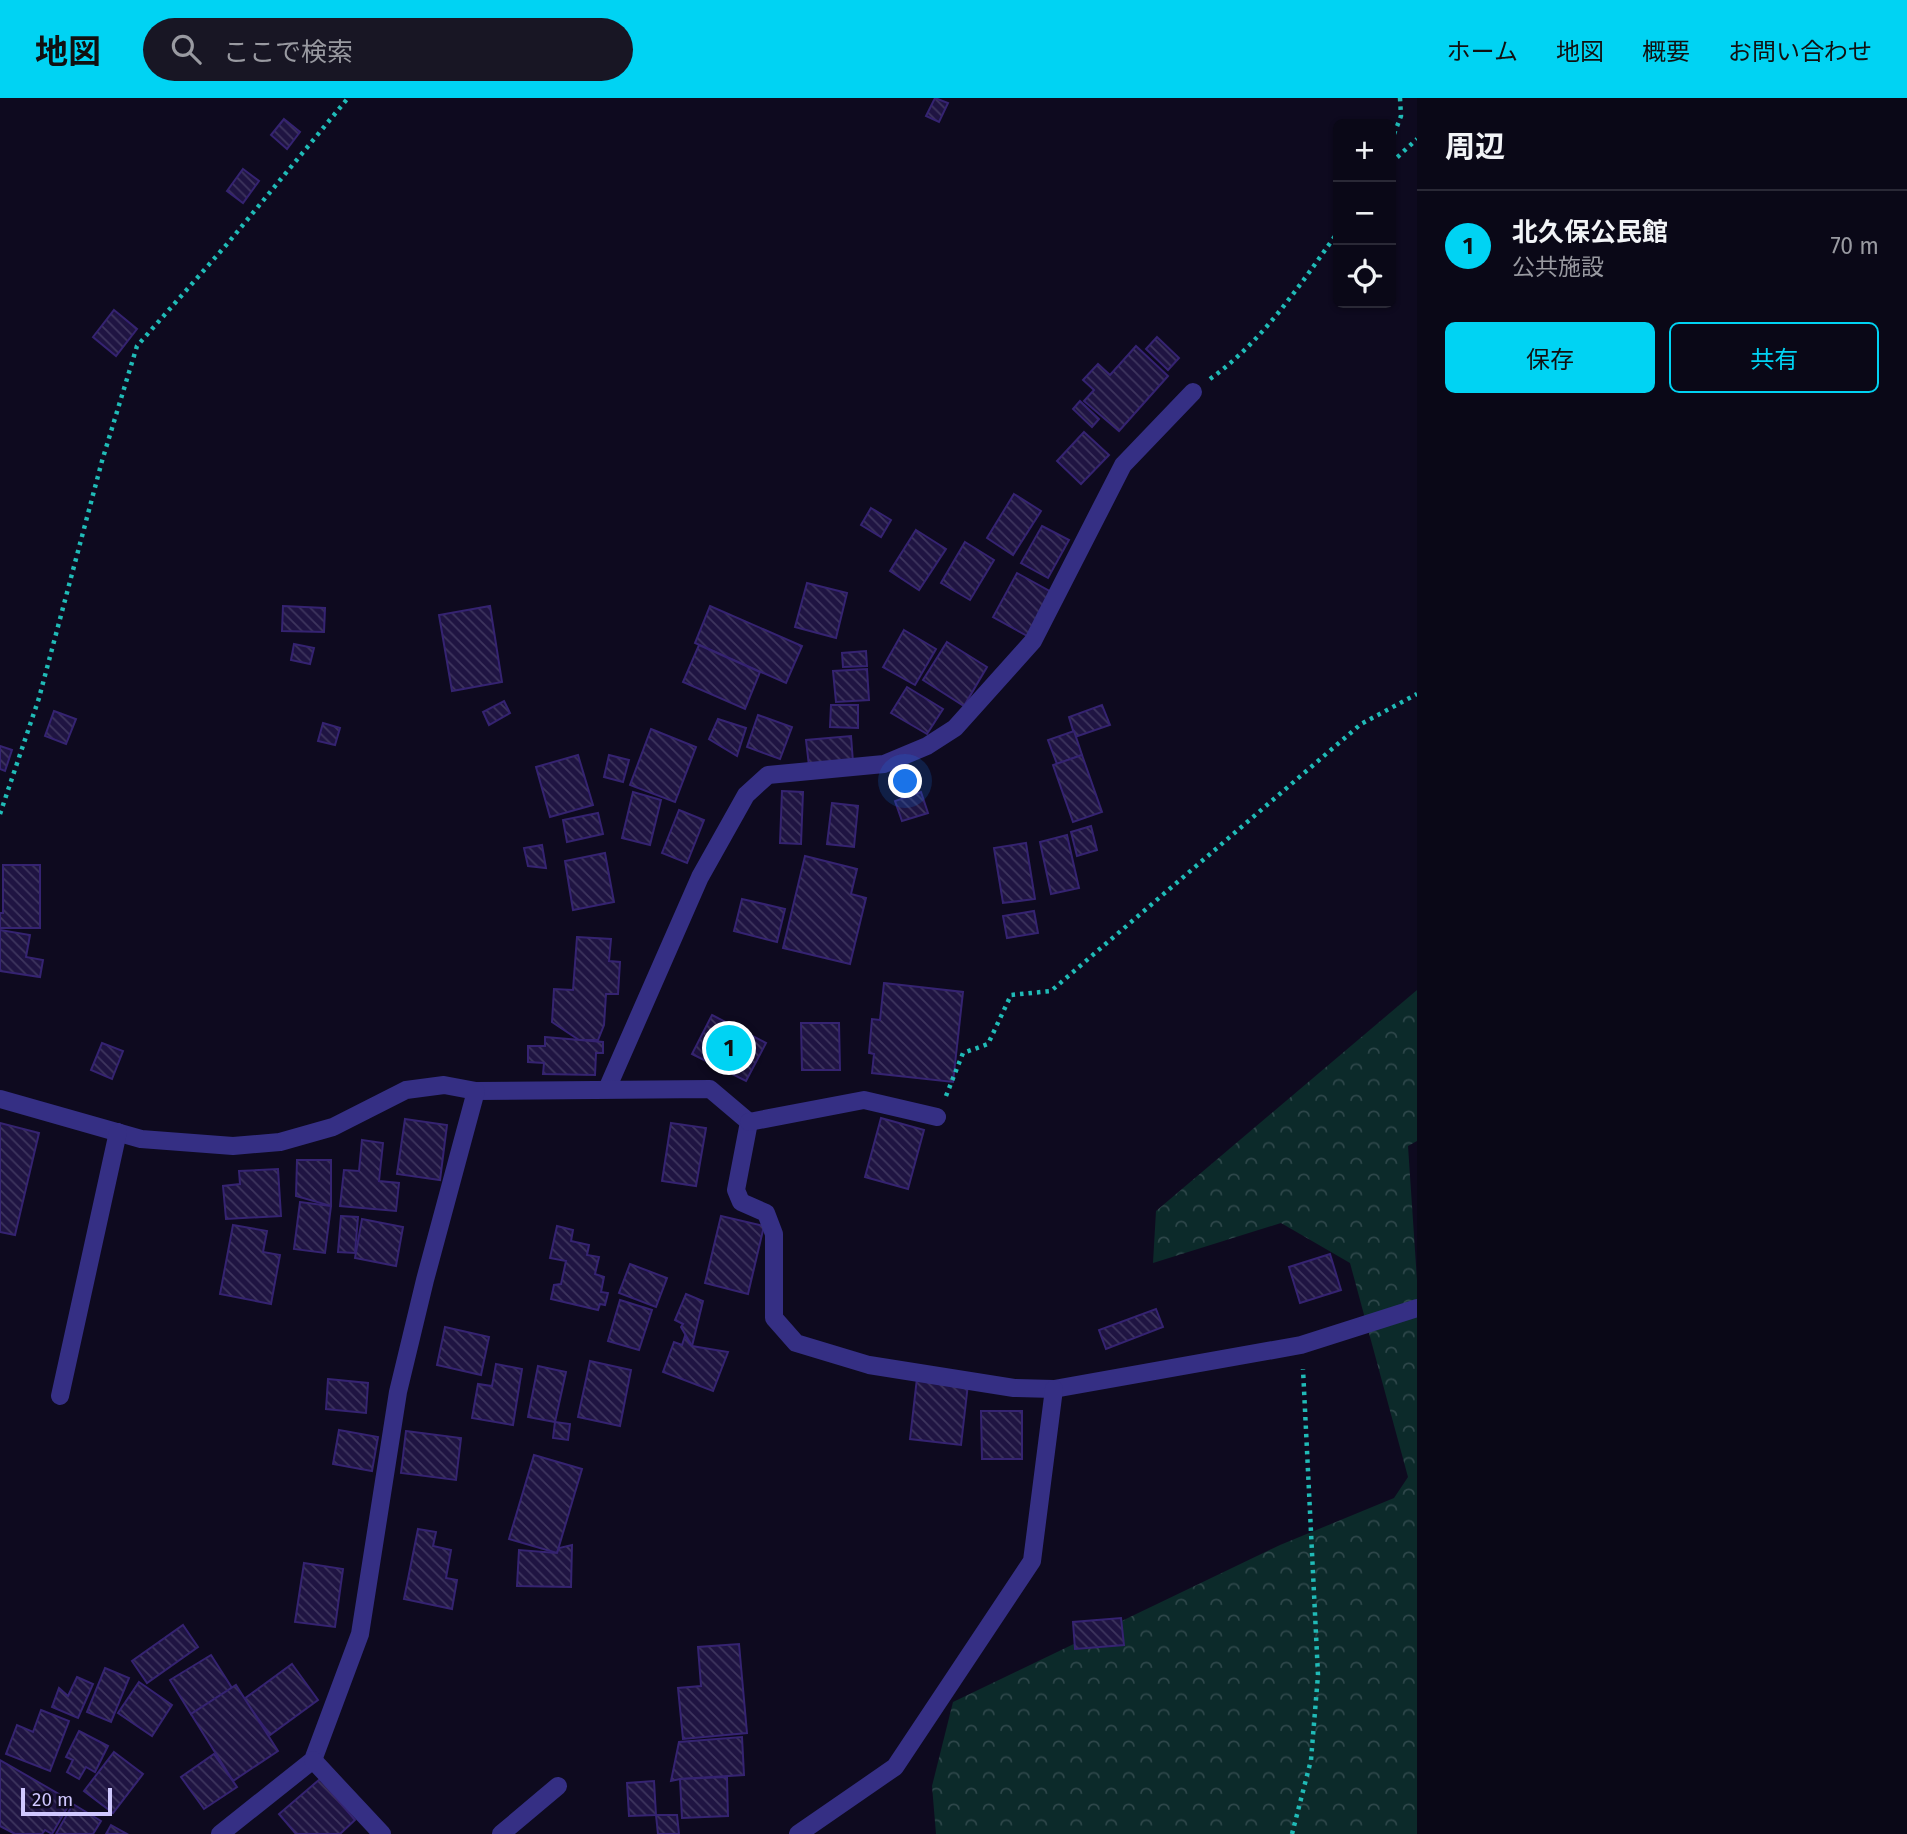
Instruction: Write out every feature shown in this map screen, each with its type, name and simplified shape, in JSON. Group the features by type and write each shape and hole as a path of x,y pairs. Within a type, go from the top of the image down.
{"street":[{"path":"607,1089 700,877 746,795 768,775 884,764 927,747 956,728 1034,641 1123,465 1192,392"},
{"path":"0,1099 141,1139 205,1146 280,1142 333,1127 406,1090 444,1085 476,1091 710,1089 749,1122"},
{"path":"220,1834 240,1829 313,1760 360,1634 398,1392 476,1091"},
{"path":"749,1122 864,1100 937,1117"},
{"path":"749,1122 736,1190 741,1202 766,1213 774,1234 774,1318 796,1343 869,1365 1014,1388 1054,1389 1301,1345 1417,1308"},
{"path":"60,1396 118,1132"},
{"path":"799,1834 895,1767 1032,1561 1054,1389"},
{"path":"313,1760 382,1834"},
{"path":"501,1834 558,1786"}],"path":[{"path":"0,814 39,698 102,461 137,346 237,233 348,98"},
{"path":"1396,129 1401,116 1400,98"},
{"path":"1396,158 1417,139"},
{"path":"1192,392 1235,362 1289,300 1333,239"},
{"path":"937,1117 964,1053 988,1044 1011,995 1051,991 1361,724 1417,694"},
{"path":"1292,1834 1311,1760 1318,1675 1301,1345"}],"green space":[{"path":"1417,990 1417,1141 1408,1146 1417,1280 1417,1834 936,1834 932,1786 953,1702 1280,1545 1394,1498 1408,1477 1350,1263 1281,1223 1153,1263 1156,1211"}],"building":[{"path":"935,98 948,103 939,122 926,116"},
{"path":"284,119 300,132 287,149 271,135"},
{"path":"243,169 259,181 243,203 227,191"},
{"path":"114,310 137,329 116,356 93,337"},
{"path":"1157,337 1179,358 1168,370 1146,349"},
{"path":"1136,346 1168,376 1119,431 1084,401 1094,390 1083,380 1098,364 1110,375"},
{"path":"1080,401 1099,419 1092,427 1073,409"},
{"path":"1084,432 1109,455 1081,484 1057,461"},
{"path":"1014,494 1041,511 1013,555 987,538"},
{"path":"871,508 891,520 881,537 861,525"},
{"path":"1042,526 1069,540 1048,578 1021,563"},
{"path":"916,530 946,549 919,590 890,571"},
{"path":"965,542 994,560 970,600 941,583"},
{"path":"1017,573 1053,593 1029,637 993,617"},
{"path":"807,583 847,593 836,638 795,627"},
{"path":"283,606 325,608 324,632 282,631"},
{"path":"490,606 502,682 452,691 439,615"},
{"path":"710,606 802,646 786,683 695,643"},
{"path":"904,630 936,649 915,685 883,667"},
{"path":"947,642 987,667 964,706 923,680"},
{"path":"294,644 314,648 310,664 291,660"},
{"path":"699,645 760,672 745,709 683,682"},
{"path":"866,651 867,666 843,667 842,653"},
{"path":"867,669 869,700 836,702 833,671"},
{"path":"907,687 943,709 927,734 891,713"},
{"path":"504,701 510,713 489,725 483,712"},
{"path":"831,705 858,705 858,728 830,727"},
{"path":"1102,705 1110,725 1075,737 1069,717"},
{"path":"54,711 76,719 66,744 45,736"},
{"path":"758,715 792,727 780,759 747,747"},
{"path":"718,719 746,728 737,756 709,739"},
{"path":"323,723 340,728 335,745 318,741"},
{"path":"651,729 696,747 675,802 630,785"},
{"path":"1074,731 1082,755 1057,764 1048,740"},
{"path":"851,736 853,762 809,766 806,740"},
{"path":"0,746 12,750 5,771 0,769"},
{"path":"578,755 593,805 550,817 536,767"},
{"path":"609,755 629,760 623,782 604,777"},
{"path":"1082,755 1102,812 1073,822 1053,765"},
{"path":"782,791 803,792 801,844 780,843"},
{"path":"633,792 661,800 650,845 622,838"},
{"path":"921,792 928,813 902,821 895,801"},
{"path":"832,803 858,806 854,847 827,844"},
{"path":"679,810 704,820 687,863 662,853"},
{"path":"598,813 603,834 567,842 563,820"},
{"path":"1091,826 1097,850 1077,856 1071,832"},
{"path":"1067,835 1079,888 1051,894 1040,842"},
{"path":"1026,843 1035,899 1003,903 994,848"},
{"path":"542,845 546,868 528,866 524,848"},
{"path":"605,853 614,902 573,910 565,861"},
{"path":"805,856 857,869 851,894 866,898 850,964 783,948"},
{"path":"3,865 40,865 40,928 0,928 0,913 3,913"},
{"path":"742,899 785,909 777,942 734,931"},
{"path":"1034,911 1038,933 1007,938 1003,916"},
{"path":"0,930 30,935 26,957 43,960 40,977 0,971"},
{"path":"577,937 611,939 609,961 620,962 618,994 606,994 604,1025 598,1040 579,1040 552,1022 554,989 573,990"},
{"path":"884,983 963,992 953,1082 872,1073 874,1054 869,1053 872,1019 880,1020"},
{"path":"712,1015 766,1043 746,1081 692,1054"},
{"path":"801,1023 839,1023 840,1070 802,1070"},
{"path":"545,1037 603,1042 603,1053 596,1053 595,1075 543,1074 544,1063 528,1062 528,1046 545,1046"},
{"path":"102,1043 123,1051 112,1079 91,1070"},
{"path":"881,1118 924,1130 908,1189 865,1177"},
{"path":"405,1119 447,1125 440,1180 397,1174"},
{"path":"0,1123 39,1133 15,1235 0,1232"},
{"path":"671,1123 706,1128 696,1186 662,1181"},
{"path":"362,1140 383,1143 379,1181 399,1183 396,1211 340,1206 344,1170 359,1171"},
{"path":"297,1160 331,1160 331,1206 296,1196"},
{"path":"278,1169 281,1216 226,1219 223,1186 240,1184 239,1171"},
{"path":"300,1202 331,1206 325,1253 294,1249"},
{"path":"341,1216 358,1217 355,1253 338,1252"},
{"path":"721,1216 764,1226 748,1294 705,1283"},
{"path":"362,1219 403,1227 396,1266 355,1258"},
{"path":"233,1225 267,1231 263,1252 280,1255 271,1304 220,1294"},
{"path":"557,1226 573,1230 571,1241 589,1245 587,1255 599,1257 595,1274 604,1277 601,1292 608,1293 605,1305 600,1304 598,1310 551,1299 554,1285 561,1284 566,1261 550,1258"},
{"path":"1330,1254 1341,1290 1300,1303 1289,1267"},
{"path":"630,1264 667,1278 656,1307 619,1293"},
{"path":"686,1294 703,1301 692,1346 681,1327 683,1324 675,1320"},
{"path":"620,1300 652,1310 639,1350 608,1341"},
{"path":"1156,1309 1163,1327 1106,1349 1099,1330"},
{"path":"445,1327 489,1337 481,1375 437,1365"},
{"path":"685,1336 692,1346 728,1352 713,1391 663,1372 674,1342 682,1345"},
{"path":"590,1361 631,1370 620,1426 578,1417"},
{"path":"496,1364 522,1369 513,1425 472,1418 478,1384 492,1386"},
{"path":"538,1366 566,1372 555,1422 528,1417"},
{"path":"917,1378 968,1384 961,1445 910,1439"},
{"path":"328,1379 368,1383 366,1413 326,1409"},
{"path":"981,1411 1022,1411 1022,1459 982,1459"},
{"path":"555,1422 570,1424 568,1440 553,1438"},
{"path":"339,1430 378,1437 372,1471 333,1464"},
{"path":"406,1431 461,1438 456,1480 401,1473"},
{"path":"534,1455 582,1469 557,1553 509,1539"},
{"path":"418,1529 436,1532 433,1546 451,1550 446,1578 457,1580 452,1609 404,1599"},
{"path":"572,1545 571,1587 517,1586 519,1550 557,1553 559,1548"},
{"path":"304,1563 343,1569 335,1627 295,1622"},
{"path":"1121,1618 1124,1645 1075,1649 1073,1622"},
{"path":"183,1625 198,1647 147,1683 132,1661"},
{"path":"739,1644 747,1733 683,1739 678,1688 701,1686 698,1647"},
{"path":"211,1655 232,1688 191,1714 170,1680"},
{"path":"292,1664 318,1700 270,1735 244,1699"},
{"path":"105,1668 129,1678 111,1722 87,1712"},
{"path":"77,1677 93,1684 78,1718 52,1707 59,1688 68,1696"},
{"path":"139,1682 172,1705 152,1736 118,1713"},
{"path":"236,1685 278,1751 233,1781 191,1714"},
{"path":"41,1710 69,1721 50,1771 6,1754 17,1725 33,1732"},
{"path":"79,1731 108,1746 95,1772 86,1767 79,1779 67,1772 73,1760 66,1757"},
{"path":"742,1737 744,1775 671,1781 679,1742"},
{"path":"114,1752 143,1774 113,1813 84,1791"},
{"path":"214,1754 237,1787 204,1809 181,1777"},
{"path":"0,1760 71,1801 52,1834 45,1830 42,1834 15,1834 0,1826"},
{"path":"727,1777 728,1816 682,1818 680,1779"},
{"path":"320,1779 355,1820 340,1834 296,1834 279,1814"},
{"path":"654,1781 656,1815 629,1816 627,1783"},
{"path":"73,1804 101,1821 93,1834 56,1834"},
{"path":"656,1815 677,1815 679,1834 658,1834"},
{"path":"111,1825 127,1834 106,1834"}],"place":[{"name":"北久保公民館","path":"729,1048"}]}
